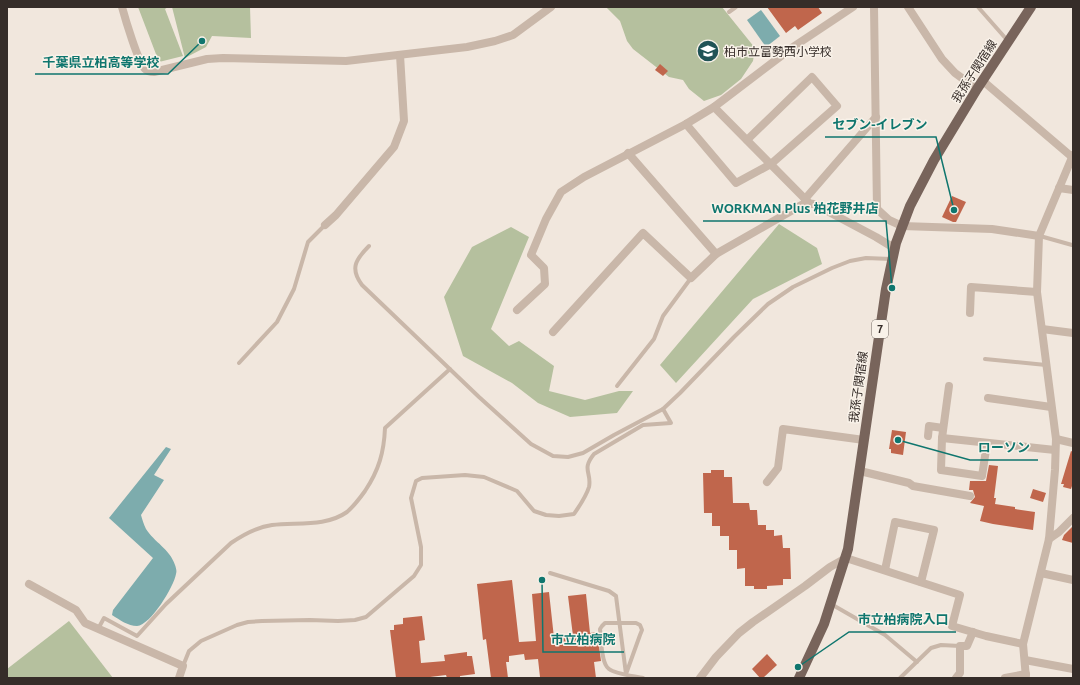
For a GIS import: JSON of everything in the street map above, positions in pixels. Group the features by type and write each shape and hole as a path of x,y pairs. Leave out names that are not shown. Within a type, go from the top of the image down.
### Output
{"main road":[{"name":"我孫子関宿線","path":"800,678 824,624 846,558 886,289 894,248 922,181 980,85 1031,7"}],"street":[{"path":"122,7 140,60 145,69 149,72 160,71 207,59 223,58 346,61 467,46 496,41 513,35 551,7"},
{"path":"517,310 545,284 544,268 531,254 546,219 561,192 584,177 686,124 714,107 793,47 853,7"},
{"path":"874,7 877,209 889,220 902,226 992,229 1039,236"},
{"path":"908,7 942,59 955,73 980,85 1072,156 1039,236 1037,292 1056,439 1049,539 1023,644 1026,676 1005,678"},
{"path":"325,225 336,215 394,147 404,120 400,55"},
{"path":"686,124 736,183 771,164 837,106 812,77 747,140"},
{"path":"714,107 807,201 894,248"},
{"path":"553,332 644,233 691,278 716,254 805,203 876,117"},
{"path":"628,153 716,254"},
{"path":"1059,188 1073,190"},
{"path":"970,313 971,287 1037,292"},
{"path":"1042,329 1073,333"},
{"path":"949,386 942,438 941,470 982,476 987,443"},
{"path":"988,398 1051,407"},
{"path":"928,436 929,426 944,428"},
{"path":"767,482 778,468 783,429 864,440"},
{"path":"942,438 1055,450"},
{"path":"1056,439 1073,443"},
{"path":"860,472 909,483 913,486 970,496"},
{"path":"1049,539 1059,532 1073,518"},
{"path":"884,570 895,522 934,530 921,582"},
{"path":"700,678 716,657 739,633 830,567 846,558 960,595 952,626 1023,644"},
{"path":"1041,573 1073,580"},
{"path":"29,584 76,610 85,623 183,666 179,678"},
{"path":"956,678 960,673 960,646 967,646 973,632"},
{"path":"1025,660 1073,669"}],"lane":[{"path":"729,12 736,7"},
{"path":"978,7 1009,41"},
{"path":"239,363 277,322 294,289 308,242 325,225"},
{"path":"1039,236 1072,245"},
{"path":"369,246 357,259 355,267 356,276 362,285 531,444 553,456 568,457 583,453 663,409 768,304 787,291 850,261 866,258 891,259"},
{"path":"617,386 654,339 663,316 691,278"},
{"path":"985,359 1046,365"},
{"path":"98,628 104,618 137,636 166,604 230,543 256,528 272,525 317,523 347,512 358,501 377,470 384,448 385,428 450,369"},
{"path":"183,666 189,652 201,641 237,625 248,622 310,620 338,622 355,620 366,616 414,576 421,565 422,548 411,498 418,479 465,475 484,477 518,491 534,511 546,515 559,516 574,514 586,495 589,485 587,468 588,461 594,454 643,425 671,423 663,409"},
{"path":"550,573 609,591 616,596 626,674"},
{"path":"831,604 885,635 916,662"},
{"path":"626,674 642,630 640,625 636,623 605,623 600,629 603,658 608,669 626,674 643,678"},
{"path":"900,678 931,648 941,645 960,646"}],"green space":[{"path":"138,7 168,7 165,9 183,56 159,62"},
{"path":"172,7 250,7 251,38 212,36 206,47 185,58"},
{"name":"柏市立富勢西小学校","path":"606,7 722,7 755,48 753,61 741,79 721,95 704,101 689,89 683,80 669,77 633,49 627,41 620,21"},
{"path":"779,224 817,248 822,264 753,299 676,383 660,365"},
{"path":"511,227 529,237 491,329 509,346 519,341 554,366 549,391 585,400 619,391 633,391 617,413 570,417 538,403 512,383 463,356 444,297 472,247"},
{"path":"69,621 113,678 7,678 7,669"}],"water":[{"path":"761,10 780,36 766,47 747,20"},
{"path":"166,447 171,449 154,475 164,480 141,515 149,534 173,559 176,567 176,573 171,587 155,612 143,624 134,626 112,615 113,610 153,558 109,518"}],"building":[{"path":"767,7 818,7 822,13 798,30 795,26 786,33"},
{"path":"660,64 668,71 663,76 655,70"},
{"path":"952,196 966,202 956,222 942,217"},
{"path":"892,430 906,432 903,455 891,453 891,449 889,449"},
{"path":"1071,451 1073,452 1073,487 1072,486 1071,489 1063,487 1064,484 1061,484"},
{"path":"989,465 998,466 994,498 996,498 995,504 1035,512 1033,530 980,521 984,506 970,503 975,497 973,490 969,490 970,481 986,481"},
{"path":"711,470 724,470 724,477 732,477 733,503 749,503 750,510 757,510 758,525 766,525 766,530 774,530 774,536 782,535 783,548 790,548 791,579 783,579 783,585 767,586 767,589 754,589 754,586 745,586 745,568 737,569 737,550 729,550 729,536 720,536 720,526 712,526 712,513 704,513 703,473 711,473"},
{"path":"1033,489 1046,493 1043,502 1030,498"},
{"path":"1073,526 1073,543 1062,540 1064,535"},
{"path":"512,580 519,642 536,641 532,594 549,592 554,638 573,636 568,596 586,594 590,633 597,632 601,661 594,662 596,678 541,678 538,659 525,660 524,654 509,656 509,662 506,662 508,678 491,678 486,639 483,640 477,584"},
{"path":"422,616 425,640 419,641 421,663 445,661 444,655 467,652 467,656 472,656 475,674 460,676 460,678 447,678 446,675 422,678 396,678 390,630 394,630 394,625 403,624 403,618"},
{"path":"767,654 777,665 763,678 760,678 752,669"}],"place":[{"name":"千葉県立柏高等学校","path":"202,41"},
{"name":"柏市立富勢西小学校","path":"708,51"},
{"name":"セブン-イレブン","path":"954,210"},
{"name":"WORKMAN Plus 柏花野井店","path":"892,288"},
{"name":"ローソン","path":"898,440"},
{"name":"市立柏病院","path":"542,580"},
{"name":"市立柏病院入口","path":"798,667"}]}
